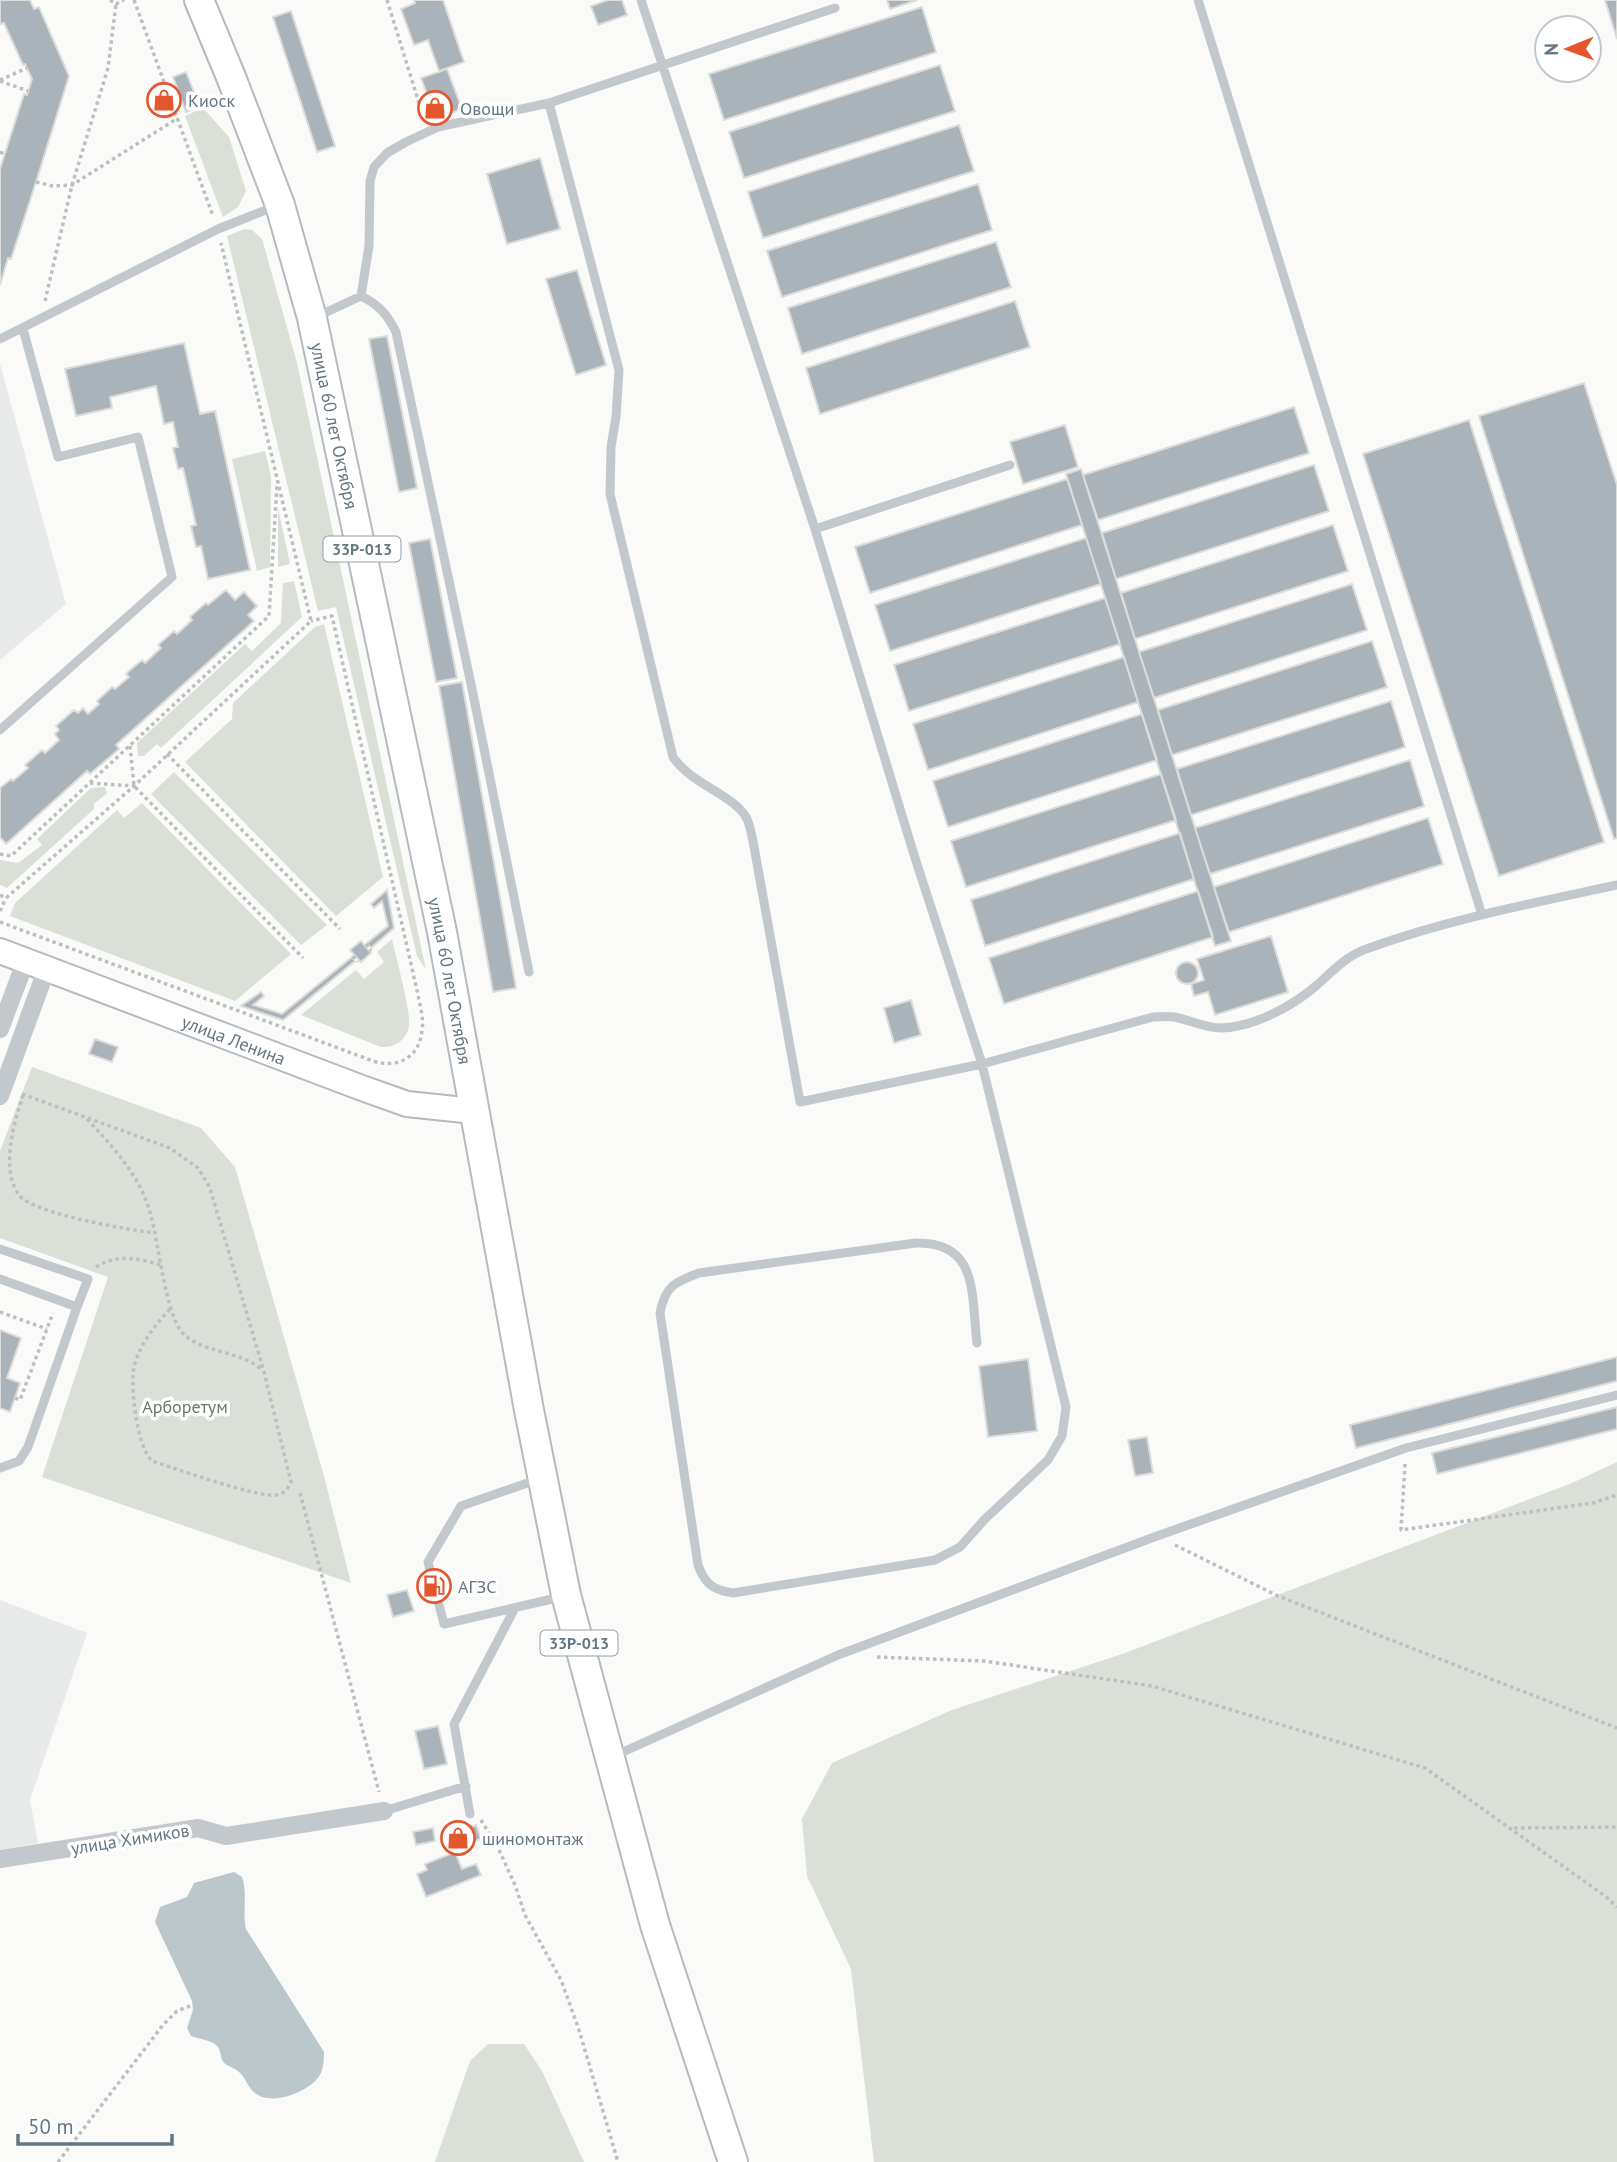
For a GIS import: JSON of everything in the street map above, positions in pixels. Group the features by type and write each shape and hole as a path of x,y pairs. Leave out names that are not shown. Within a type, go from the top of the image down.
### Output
{"main road":[{"name":"улица 60 лет Октября","path":"199,0 232,77 280,205 313,318 442,932 474,1111"},
{"name":"улица Ленина","path":"0,951 407,1104 474,1111"},
{"name":"33Р-013","path":"474,1111 541,1479 566,1595 655,1925 733,2162"}],"street":[{"path":"0,1029 36,964"},
{"path":"2,1092 36,964"},
{"name":"улица Химиков","path":"0,1859 198,1828 226,1836 384,1811"}],"lane":[{"path":"641,0 815,529 915,858 982,1064 1066,1407 1062,1436 1048,1460 994,1510 960,1547 935,1560 733,1593 717,1591 704,1580 698,1565 660,1313 663,1298 669,1288 699,1273 916,1243 935,1243 952,1250 964,1261 977,1343"},
{"path":"1198,0 1482,915"},
{"path":"361,296 367,269 370,181 374,167 387,153 428,131 549,103 835,8"},
{"path":"549,103 619,370 611,447 610,494 673,757 681,769 739,807 747,819 756,854 800,1102 982,1064 1153,1017 1173,1017 1220,1028 1260,1019 1289,1004 1316,986 1346,959 1367,948 1482,915 1617,885"},
{"path":"0,339 218,229 280,205"},
{"path":"313,318 361,296"},
{"path":"361,296 387,314 396,332 529,972"},
{"path":"0,730 172,577 138,437 58,457 23,329"},
{"path":"815,529 1010,465"},
{"path":"0,1249 88,1279 28,1447 19,1461 0,1468"},
{"path":"0,1279 77,1307"},
{"path":"609,1758 838,1655 1157,1536 1406,1448 1617,1395"},
{"path":"541,1479 461,1506 428,1562 444,1624 566,1595"},
{"path":"470,1814 454,1724 515,1608"},
{"path":"384,1811 466,1786"}],"path":[{"path":"110,0 116,4"},
{"path":"116,4 124,0"},
{"path":"134,0 218,229 311,621"},
{"path":"387,0 428,131"},
{"path":"41,319 72,185 108,68 116,4"},
{"path":"0,80 27,68"},
{"path":"0,80 28,91"},
{"path":"36,182 53,187 72,185 178,118"},
{"path":"0,854 11,856 270,616 277,480"},
{"path":"0,911 6,898 134,786 311,621 332,616 418,995 422,1031 417,1048 412,1054 394,1065 373,1061 0,922"},
{"path":"130,746 134,786 303,958"},
{"path":"167,754 340,929"},
{"path":"90,783 134,786"},
{"path":"0,895 6,898"},
{"path":"366,944 371,951"},
{"path":"353,956 358,962"},
{"path":"2,1092 24,1095 170,1148 198,1168 210,1188 264,1373 291,1482 284,1492 278,1495 259,1493 152,1461 141,1446 137,1425 134,1367 148,1337 171,1308"},
{"path":"24,1095 11,1133 10,1149 13,1183 22,1199 33,1205 96,1224 155,1233"},
{"path":"86,1117 111,1144 141,1185 155,1233 171,1308 179,1329 186,1336 256,1365 264,1373"},
{"path":"88,1279 97,1266 117,1258 141,1259 161,1265"},
{"path":"15,1398 20,1400 58,1300"},
{"path":"0,1312 47,1329"},
{"path":"1406,1448 1401,1530 1593,1503 1617,1494"},
{"path":"300,1493 384,1811"},
{"path":"1157,1536 1278,1596 1617,1728"},
{"path":"838,1655 984,1661 1152,1686 1425,1768 1512,1828 1617,1907"},
{"path":"470,1814 481,1820 499,1850 525,1915 561,1980 579,2030 618,2162"},
{"path":"1512,1828 1617,1827"},
{"path":"58,2162 163,2025 177,2011 190,2006"}],"shaded area":[{"path":"0,364 66,604 0,660"},
{"path":"0,1600 87,1633 30,1800 38,1843 0,1850"},
{"path":"234,1872 242,1877 244,1883 246,1929 324,2052 322,2069 315,2081 301,2091 281,2098 267,2098 255,2093 239,2072 222,2060 216,2045 191,2036 187,2028 193,2010 192,2001 155,1922 160,1907 187,1897 194,1883"}],"green space":[{"path":"203,108 229,137 246,191 238,207 223,217 185,116"},
{"path":"245,229 252,230 262,239 297,363 426,970 417,956 336,607 318,611 227,236"},
{"path":"265,451 271,476 270,567 257,571 232,459"},
{"path":"278,508 290,564 278,567"},
{"path":"294,581 302,617 161,748 157,744 144,756 138,756 137,743 245,644 252,651 281,623 283,583"},
{"path":"324,624 383,877 336,916 185,762 232,719 233,703 315,627"},
{"path":"174,772 327,925 301,945 151,794"},
{"path":"105,787 107,793 94,804 94,809 7,888 0,885 0,860 18,863 42,845 37,839 91,788"},
{"path":"142,803 291,954 235,1001 10,916 15,903 117,810 124,818"},
{"path":"392,939 409,1019 408,1031 399,1042 381,1047 301,1015 356,970 364,979 384,962 377,952"},
{"name":"Арборетум","path":"32,1067 201,1128 235,1167 324,1476 351,1583 42,1477 108,1277 0,1238 0,1151"},
{"path":"1617,1462 1617,2162 874,2162 851,1969 807,1876 802,1819 832,1763 952,1710 1125,1653 1572,1483"},
{"path":"488,2044 524,2044 542,2071 584,2162 435,2162 470,2061"}],"building":[{"path":"0,0 30,0 34,9 39,7 69,76 11,259 8,258 0,285 0,169 24,94 27,95 32,79 4,23 0,24"},
{"path":"414,0 443,0 464,62 439,71 428,40 414,45 401,9 415,3"},
{"path":"608,0 622,0 627,15 598,25 591,6"},
{"path":"887,0 917,0 890,9"},
{"path":"1605,0 1617,0 1617,39"},
{"path":"922,7 936,52 724,120 709,74"},
{"path":"291,11 335,146 317,152 273,17"},
{"path":"940,65 955,111 744,178 729,132"},
{"path":"447,69 462,109 436,119 421,78"},
{"path":"186,72 200,107 186,112 173,77"},
{"name":"Киоск","path":"161,82 174,116 165,118 154,85"},
{"path":"959,125 974,171 763,238 748,192"},
{"path":"540,158 560,229 507,244 487,174"},
{"path":"978,184 992,230 782,297 767,251"},
{"path":"996,242 1011,287 802,354 788,308"},
{"path":"577,270 606,365 576,375 546,279"},
{"path":"1015,301 1030,347 820,414 806,368"},
{"path":"387,336 417,488 399,492 369,339"},
{"path":"184,343 200,414 215,411 250,570 208,579 201,546 196,547 191,526 196,525 183,468 178,469 173,448 178,447 173,422 164,424 156,386 110,397 112,408 76,416 65,369"},
{"path":"1584,383 1617,485 1617,838 1614,839 1479,416"},
{"path":"1294,407 1309,453 1098,520 1083,475"},
{"path":"1469,420 1604,842 1499,876 1363,454"},
{"path":"1065,425 1078,467 1023,484 1010,442"},
{"path":"1314,465 1329,511 1116,579 1102,533"},
{"path":"1081,469 1231,941 1215,946 1066,474"},
{"path":"1067,479 1082,525 870,593 855,547"},
{"path":"1333,525 1348,571 1135,639 1121,593"},
{"path":"1086,538 1101,584 890,651 875,605"},
{"path":"430,539 457,678 436,682 409,543"},
{"path":"1352,584 1367,630 1154,698 1139,652"},
{"path":"226,590 235,600 244,592 257,606 248,615 254,621 116,745 119,749 90,774 87,771 6,844 0,837 0,788 28,768 25,765 42,750 45,753 59,740 55,734 59,730 56,726 74,710 78,713 83,708 88,714 112,687 115,689 129,677 126,674 128,672 142,660 145,663 161,648 158,645 174,631 177,634 192,620 192,615"},
{"path":"1105,598 1120,644 909,711 894,665"},
{"path":"1372,641 1387,687 1172,755 1158,710"},
{"path":"1124,657 1138,702 928,770 913,724"},
{"path":"462,682 516,988 493,992 439,686"},
{"path":"1391,701 1405,747 1191,815 1177,769"},
{"path":"1142,714 1157,760 948,827 933,781"},
{"path":"1410,760 1424,806 1210,874 1195,828"},
{"path":"1161,774 1176,820 966,887 951,841"},
{"path":"1428,818 1443,864 1229,932 1214,887"},
{"path":"1180,833 1194,879 985,946 971,900"},
{"path":"387,890 394,928 371,948 367,943 388,926 382,901 374,908 371,904"},
{"path":"1198,891 1213,937 1004,1004 989,958"},
{"path":"1271,936 1288,992 1215,1015 1208,992 1194,996 1191,984 1204,980 1197,959"},
{"path":"361,941 371,953 361,962 350,950"},
{"path":"352,957 355,961 283,1020 241,1006 261,992 264,996 253,1005 282,1014"},
{"path":"1187,962 1195,965 1198,973 1195,981 1187,984 1179,981 1176,973 1179,965"},
{"path":"911,1000 921,1035 894,1043 884,1008"},
{"path":"95,1039 118,1047 112,1062 89,1054"},
{"path":"0,1330 21,1338 7,1378 20,1383 10,1412 0,1408"},
{"path":"1617,1357 1617,1381 1356,1448 1350,1425"},
{"path":"1028,1359 1037,1431 988,1437 979,1366"},
{"path":"1617,1407 1617,1429 1437,1474 1432,1453"},
{"path":"1147,1437 1153,1473 1135,1476 1128,1440"},
{"path":"407,1590 414,1611 393,1617 387,1595"},
{"path":"438,1726 447,1764 424,1769 415,1731"},
{"path":"476,1825 481,1839 446,1851 441,1837"},
{"path":"433,1828 435,1841 416,1845 413,1832"},
{"path":"455,1852 462,1869 476,1864 481,1875 426,1897 417,1874 427,1870 425,1864"}],"place":[{"name":"Киоск","path":"164,100"},
{"name":"Овощи","path":"435,108"},
{"name":"АГЗС","path":"434,1586"},
{"name":"шиномонтаж","path":"458,1838"}]}
